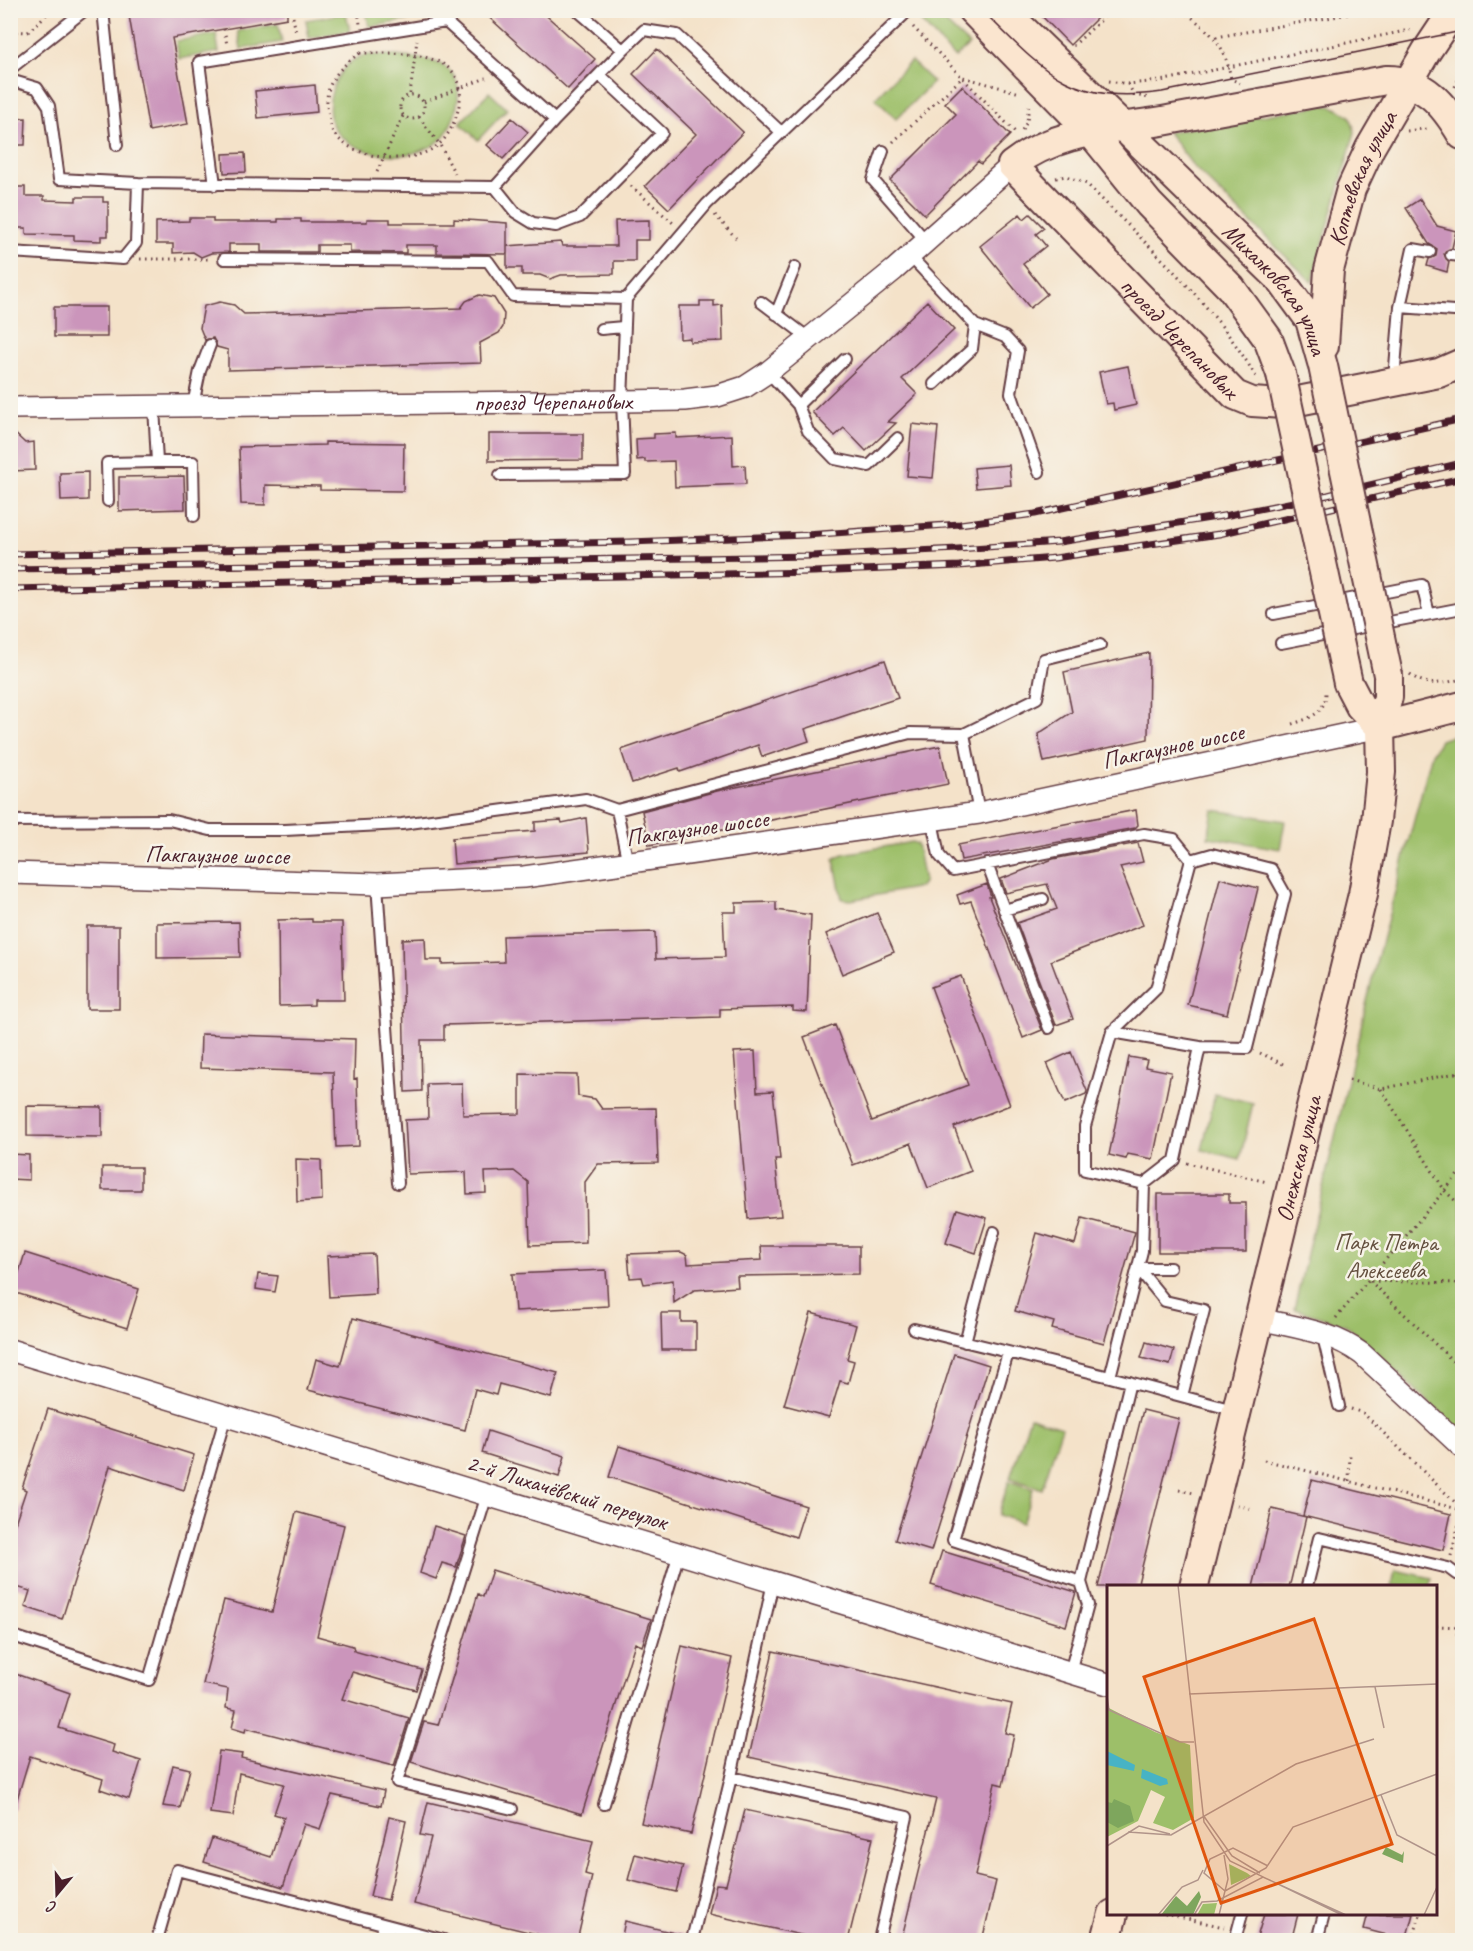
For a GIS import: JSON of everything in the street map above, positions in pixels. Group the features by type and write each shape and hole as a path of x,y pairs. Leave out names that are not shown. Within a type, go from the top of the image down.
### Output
{"main road":[{"name":"Михалковская улица","path":"1003,10 1280,279 1310,320 1397,673 1380,727"},
{"name":"Коптевская улица","path":"1323,366 1327,290 1342,218 1360,168 1409,81 1454,10"},
{"name":"Михалковская улица","path":"962,15 1089,130 1149,204 1230,288 1256,319 1268,339 1269,376 1337,685 1380,727"},
{"name":"проезд Черепановых","path":"1409,81 1386,80 1089,130 1062,137 1032,149 1012,165 1236,395 1252,402 1283,404 1439,373 1462,363"},
{"path":"1409,81 1435,97 1462,135"},
{"path":"1380,727 1462,706"},
{"name":"Онежская улица","path":"1194,1585 1367,875 1381,772 1380,727"},
{"path":"1106,1941 1113,1915"}],"street":[{"name":"проезд Черепановых","path":"10,408 622,401 717,396 745,387 768,372 910,256 1012,165"},
{"name":"Пакгаузное шоссе","path":"10,873 377,884 524,877 979,813 1380,727"},
{"path":"1260,1319 1322,1332 1344,1341 1362,1354 1462,1447"},
{"name":"2-й Лихачёвский переулок","path":"10,1350 1107,1684"}],"lane":[{"path":"10,69 85,10"},
{"path":"103,10 117,145"},
{"path":"577,10 623,50"},
{"path":"500,474 625,474 622,401 623,327 626,299 707,204 780,131 906,14"},
{"path":"215,185 199,62 446,22 555,120"},
{"path":"495,188 555,120 644,30 677,35 780,131"},
{"path":"10,80 37,88 49,106 59,179 215,185 495,188 515,212 524,218 533,223 556,226 580,217 662,133 600,75"},
{"path":"883,152 873,180 926,241"},
{"path":"10,252 123,259 136,243 138,183"},
{"path":"1394,382 1400,307 1413,249 1430,252"},
{"path":"1451,255 1462,256"},
{"path":"910,256 975,325 1005,337 1018,351 1011,393 1039,472"},
{"path":"225,259 488,261 513,296 626,299"},
{"path":"776,314 795,267"},
{"path":"760,302 810,339"},
{"path":"1400,307 1454,311 1462,309"},
{"path":"934,384 972,349 975,325"},
{"path":"601,329 623,327"},
{"path":"193,405 200,370 210,345"},
{"path":"798,405 845,359"},
{"path":"768,372 798,405 808,431 835,459 869,466 898,438"},
{"path":"154,406 157,462"},
{"path":"108,501 107,463 193,462 195,516"},
{"path":"1274,614 1422,585 1429,614"},
{"path":"1351,599 1357,628"},
{"path":"1281,643 1462,608"},
{"path":"10,821 169,820 210,830 285,830 402,824 586,799 617,810 910,733 964,734 1037,698 1044,659 1100,645"},
{"path":"964,734 979,813"},
{"path":"617,810 628,864"},
{"path":"932,821 939,855 953,871 1144,834 1174,839 1191,860"},
{"path":"1112,1032 1200,1047 1247,1048 1285,894 1271,869 1212,854 1191,860"},
{"path":"1144,1184 1085,1170 1085,1126 1112,1032 1156,989 1191,860"},
{"path":"987,864 1050,1028"},
{"path":"377,884 398,1183"},
{"path":"1004,909 1043,899"},
{"path":"1144,1184 1175,1160 1200,1047"},
{"path":"1110,1377 1142,1251 1144,1184"},
{"path":"965,1342 994,1232"},
{"path":"1138,1269 1170,1268"},
{"path":"1138,1269 1165,1301 1204,1310 1182,1396"},
{"path":"914,1329 1237,1411"},
{"path":"1322,1332 1339,1406"},
{"path":"1008,1353 953,1540 1081,1582"},
{"path":"1070,1672 1089,1605 1081,1582 1130,1382"},
{"path":"10,1635 149,1680 225,1415"},
{"path":"487,1495 397,1782 512,1809"},
{"path":"1307,1585 1319,1538 1457,1573"},
{"path":"604,1804 679,1553"},
{"path":"692,1941 731,1777 773,1581"},
{"path":"731,1777 907,1817 879,1941"},
{"path":"157,1941 177,1870 444,1941"},
{"path":"1236,1935 1242,1915"},
{"path":"1317,1941 1324,1915"},
{"path":"380,1941 384,1925"}],"path":[{"path":"10,31 28,32 51,10"},
{"path":"943,10 962,15"},
{"path":"1067,51 1112,10"},
{"path":"1183,10 1216,37 1229,67 1231,79 1240,84"},
{"path":"1216,37 1373,10"},
{"path":"906,14 1018,135 1027,122 1030,104 1014,84"},
{"path":"410,94 416,95 424,102 425,108 419,117 408,119 403,116 399,106 401,101 410,94 418,27"},
{"path":"1160,81 1410,30"},
{"path":"360,53 389,53 416,57 439,61 454,70 461,88 459,107 452,129 440,145 410,157 384,158 357,151 333,133 328,112 327,89 339,68 360,53"},
{"path":"424,102 501,72"},
{"path":"963,77 1019,94 1022,92"},
{"path":"883,152 963,77"},
{"path":"371,186 403,116"},
{"path":"419,117 440,145 462,187"},
{"path":"1398,138 1408,131 1433,128"},
{"path":"621,176 682,231"},
{"path":"1052,183 1058,176 1066,176 1087,184 1203,303 1239,349 1269,376"},
{"path":"707,204 736,238"},
{"path":"123,259 225,259"},
{"path":"1397,673 1433,684 1462,679"},
{"path":"1292,724 1308,720 1319,712 1337,685"},
{"path":"1247,1048 1285,1065"},
{"path":"1456,1073 1462,1066"},
{"path":"1349,1080 1381,1089 1456,1073 1462,1075"},
{"path":"1381,1089 1446,1191 1462,1208"},
{"path":"1175,1160 1267,1182"},
{"path":"1322,1332 1370,1281 1462,1170"},
{"path":"1370,1281 1462,1283"},
{"path":"1370,1281 1462,1370"},
{"path":"1363,1413 1462,1510"},
{"path":"1348,1481 1350,1453"},
{"path":"1264,1460 1462,1510"},
{"path":"1179,1490 1196,1494"},
{"path":"1229,1503 1253,1509"},
{"path":"1457,1573 1462,1510"},
{"path":"1437,1626 1462,1627"},
{"path":"1456,1627 1462,1666"},
{"path":"1168,1915 1236,1935"},
{"path":"1413,1941 1420,1915"}],"green space":[{"path":"366,11 408,11 409,20 369,27"},
{"path":"933,11 969,45 955,58 921,22"},
{"path":"346,13 350,31 309,38 306,20"},
{"path":"278,24 282,42 241,49 238,31"},
{"path":"216,34 219,52 179,59 176,41"},
{"path":"389,55 438,63 450,71 455,78 458,98 449,128 438,142 424,150 399,155 370,152 344,139 332,123 330,101 337,78 344,68 362,56"},
{"path":"911,61 933,82 896,119 875,98"},
{"path":"489,92 507,109 478,140 460,123"},
{"path":"1323,105 1334,107 1350,116 1355,132 1312,282 1193,166 1168,132"},
{"name":"Парк Петра Алексеева","path":"1462,732 1462,1433 1346,1325 1294,1309 1376,963 1432,753 1440,740"},
{"path":"1213,810 1285,821 1280,849 1208,837"},
{"path":"912,842 917,844 924,881 920,887 851,900 842,899 834,859 843,854"},
{"path":"1215,1094 1253,1103 1240,1159 1202,1150"},
{"path":"1030,1417 1062,1427 1042,1489 1010,1478"},
{"path":"1009,1481 1033,1489 1022,1523 998,1515"},
{"path":"1395,1570 1432,1578 1429,1585 1392,1585"}],"building":[{"path":"128,10 287,10 287,18 172,38 188,124 149,131"},
{"path":"481,10 540,10 595,59 568,89"},
{"path":"1036,10 1105,10 1070,45"},
{"path":"657,49 743,132 669,209 645,186 696,134 633,74"},
{"path":"315,85 317,112 258,118 255,91"},
{"path":"962,86 1010,135 981,164 978,161 925,215 890,180 956,114 945,103"},
{"path":"26,118 25,145 10,145 10,119"},
{"path":"512,118 528,132 503,159 487,145"},
{"path":"245,153 246,172 224,173 223,154"},
{"path":"10,187 25,187 25,196 44,196 44,200 76,201 76,197 103,197 103,202 108,202 108,236 101,236 101,241 74,240 74,235 26,234 26,228 10,228"},
{"path":"1420,199 1437,226 1456,231 1452,248 1444,254 1449,262 1447,272 1427,266 1429,259 1436,256 1437,249 1429,244 1406,208"},
{"path":"1020,214 1024,219 1030,214 1044,228 1036,234 1046,246 1023,264 1047,294 1030,308 980,246"},
{"path":"189,218 213,218 213,222 278,222 278,219 301,219 301,222 367,222 367,219 390,219 390,223 454,223 454,219 507,223 507,254 437,253 437,245 406,245 406,253 350,252 350,245 317,245 317,252 261,252 261,244 229,244 229,252 211,253 201,257 193,252 173,253 173,244 156,244 156,222 189,221"},
{"path":"649,220 649,240 635,240 635,261 614,261 614,274 561,275 550,279 540,275 522,275 522,268 507,268 507,246 561,242 562,246 616,246 615,221"},
{"path":"479,295 494,298 504,314 503,327 499,333 480,343 481,363 228,370 228,350 217,347 213,338 205,340 200,328 204,306 220,302 234,305 244,314 461,308 466,301"},
{"path":"700,301 714,301 714,306 722,305 723,341 690,342 690,338 680,339 679,306 700,306"},
{"path":"927,301 954,330 902,379 917,394 888,422 896,423 866,451 844,428 835,436 812,412"},
{"path":"54,307 107,307 107,337 54,337"},
{"path":"1128,366 1136,405 1114,410 1113,403 1106,404 1099,372"},
{"path":"912,424 938,427 933,478 907,476"},
{"path":"10,429 25,443 34,442 35,470 10,471"},
{"path":"676,433 676,438 732,435 733,466 745,465 746,484 675,487 674,461 637,460 636,439 654,438 654,434"},
{"path":"489,434 583,434 583,460 489,461"},
{"path":"325,442 404,443 403,491 320,490 320,486 265,485 265,505 241,504 239,447 325,445"},
{"path":"1009,465 1011,485 976,488 974,468"},
{"path":"88,472 88,500 61,501 60,473"},
{"path":"184,476 185,509 119,511 119,477"},
{"path":"1149,653 1148,739 1044,762 1038,734 1072,712 1064,672"},
{"path":"885,660 898,698 805,729 809,741 762,757 758,745 680,772 679,768 632,783 621,750"},
{"path":"940,746 948,784 649,845 642,811 717,791"},
{"path":"1136,810 1138,825 1135,828 961,860 958,845"},
{"path":"586,818 589,852 454,864 452,838 535,831 535,822 561,820 562,823"},
{"path":"1138,843 1143,862 1120,867 1143,925 1051,961 1073,1019 1056,1025 1017,923 1057,909 1047,884 1006,893 1001,879 1053,859"},
{"path":"1220,878 1258,888 1227,1014 1188,1005"},
{"path":"987,884 991,897 989,897 1042,1030 1023,1038 971,901 960,904 957,895"},
{"path":"776,902 776,910 811,915 807,1012 793,1011 793,1007 720,1009 720,1017 444,1025 444,1040 421,1040 422,1091 405,1092 402,939 425,938 426,960 442,960 442,964 504,962 503,936 655,932 656,959 725,957 723,912 736,912 736,903"},
{"path":"877,913 894,952 842,974 826,934"},
{"path":"312,919 312,922 342,922 344,1000 314,1000 314,1005 279,1006 278,920"},
{"path":"239,922 240,957 157,958 157,923"},
{"path":"87,926 119,926 119,1009 87,1009"},
{"path":"961,976 1010,1105 954,1127 971,1171 928,1188 911,1143 853,1165 804,1037 835,1025 872,1121 968,1085 931,987"},
{"path":"201,1034 355,1039 354,1079 357,1078 359,1146 336,1147 333,1072 200,1068"},
{"path":"755,1051 757,1092 773,1091 780,1159 775,1159 781,1216 748,1219 734,1052"},
{"path":"1071,1052 1087,1091 1086,1094 1065,1103 1047,1063"},
{"path":"1129,1057 1147,1060 1145,1067 1171,1072 1153,1159 1128,1154 1126,1159 1109,1155"},
{"path":"520,1074 577,1075 578,1096 595,1099 602,1109 656,1108 658,1163 598,1164 585,1182 586,1243 530,1245 528,1182 514,1171 485,1172 486,1193 467,1194 466,1172 408,1174 405,1120 428,1119 427,1084 462,1083 463,1115 520,1114"},
{"path":"27,1106 102,1107 102,1137 27,1136"},
{"path":"10,1154 29,1155 29,1180 10,1179"},
{"path":"296,1159 321,1160 322,1200 297,1202"},
{"path":"102,1167 141,1167 141,1190 102,1190"},
{"path":"1158,1194 1229,1194 1229,1203 1246,1203 1246,1252 1158,1252"},
{"path":"957,1209 987,1218 976,1253 946,1243"},
{"path":"1082,1218 1135,1232 1104,1343 1052,1329 1054,1322 1015,1311 1037,1233 1075,1244"},
{"path":"761,1246 859,1246 859,1274 737,1276 738,1287 694,1290 674,1303 673,1280 644,1284 642,1277 630,1278 628,1254 681,1252 687,1255 688,1264 762,1260"},
{"path":"25,1253 139,1289 127,1328 13,1292"},
{"path":"374,1254 376,1294 329,1297 327,1256"},
{"path":"606,1270 608,1306 515,1311 512,1274"},
{"path":"258,1274 278,1276 275,1292 256,1289"},
{"path":"661,1313 681,1313 681,1322 696,1322 696,1350 662,1350"},
{"path":"811,1313 856,1325 847,1359 854,1361 848,1383 840,1381 829,1417 784,1405"},
{"path":"353,1318 558,1373 551,1398 499,1384 496,1395 475,1389 465,1430 308,1390 316,1359 340,1366"},
{"path":"1146,1342 1174,1350 1170,1365 1141,1358"},
{"path":"954,1354 989,1365 931,1551 895,1540"},
{"path":"48,1409 194,1455 184,1490 110,1466 62,1619 25,1607 30,1591 10,1585 10,1538 26,1490 22,1488"},
{"path":"1143,1410 1179,1419 1138,1585 1098,1587"},
{"path":"488,1431 565,1456 559,1477 482,1453"},
{"path":"619,1446 806,1506 796,1537 609,1477"},
{"path":"1312,1480 1451,1514 1443,1550 1303,1516"},
{"path":"1272,1509 1306,1517 1290,1585 1253,1585"},
{"path":"296,1512 344,1525 317,1636 353,1646 354,1651 422,1670 416,1690 352,1672 342,1699 409,1718 394,1766 246,1728 245,1732 232,1728 236,1710 226,1708 228,1689 203,1684 224,1600 272,1612"},
{"path":"434,1526 466,1536 456,1567 442,1563 436,1579 420,1573"},
{"path":"942,1551 1076,1592 1066,1626 931,1585"},
{"path":"492,1570 651,1619 642,1646 635,1643 582,1814 411,1762 424,1722 438,1725 478,1594 483,1597"},
{"path":"682,1646 732,1658 691,1834 641,1823"},
{"path":"773,1651 1012,1704 1005,1733 1014,1735 1003,1785 995,1783 975,1876 996,1881 982,1941 901,1941 936,1799 749,1757"},
{"path":"10,1672 70,1693 59,1728 114,1745 112,1752 141,1761 129,1799 100,1789 103,1779 30,1756 14,1809 10,1809"},
{"path":"219,1751 242,1754 241,1758 384,1791 381,1806 332,1795 320,1829 304,1824 283,1887 204,1862 212,1838 271,1857 284,1817 274,1814 284,1784 239,1773 233,1816 210,1813"},
{"path":"173,1765 190,1769 180,1808 163,1806"},
{"path":"428,1802 593,1841 585,1874 592,1876 577,1941 565,1941 414,1904 431,1837 420,1835"},
{"path":"745,1810 873,1838 848,1941 827,1941 709,1914 716,1884 726,1885"},
{"path":"389,1817 406,1821 388,1900 370,1896"},
{"path":"635,1854 683,1866 676,1892 628,1880"},
{"path":"1264,1915 1298,1915 1291,1941 1256,1941"},
{"path":"1368,1915 1413,1915 1406,1940 1364,1929"},
{"path":"625,1921 683,1935 683,1941 621,1941"}],"tram line":[{"path":"982,10 1023,50 1060,79 1081,88 1130,95 1162,92 1462,31"}],"railway":[{"path":"10,554 630,542 806,535 960,524 1035,514 1462,419"},
{"path":"10,569 812,556 1059,542 1229,515 1328,495 1462,463"},
{"path":"10,589 813,572 959,566 1055,558 1219,534 1462,478"}]}
